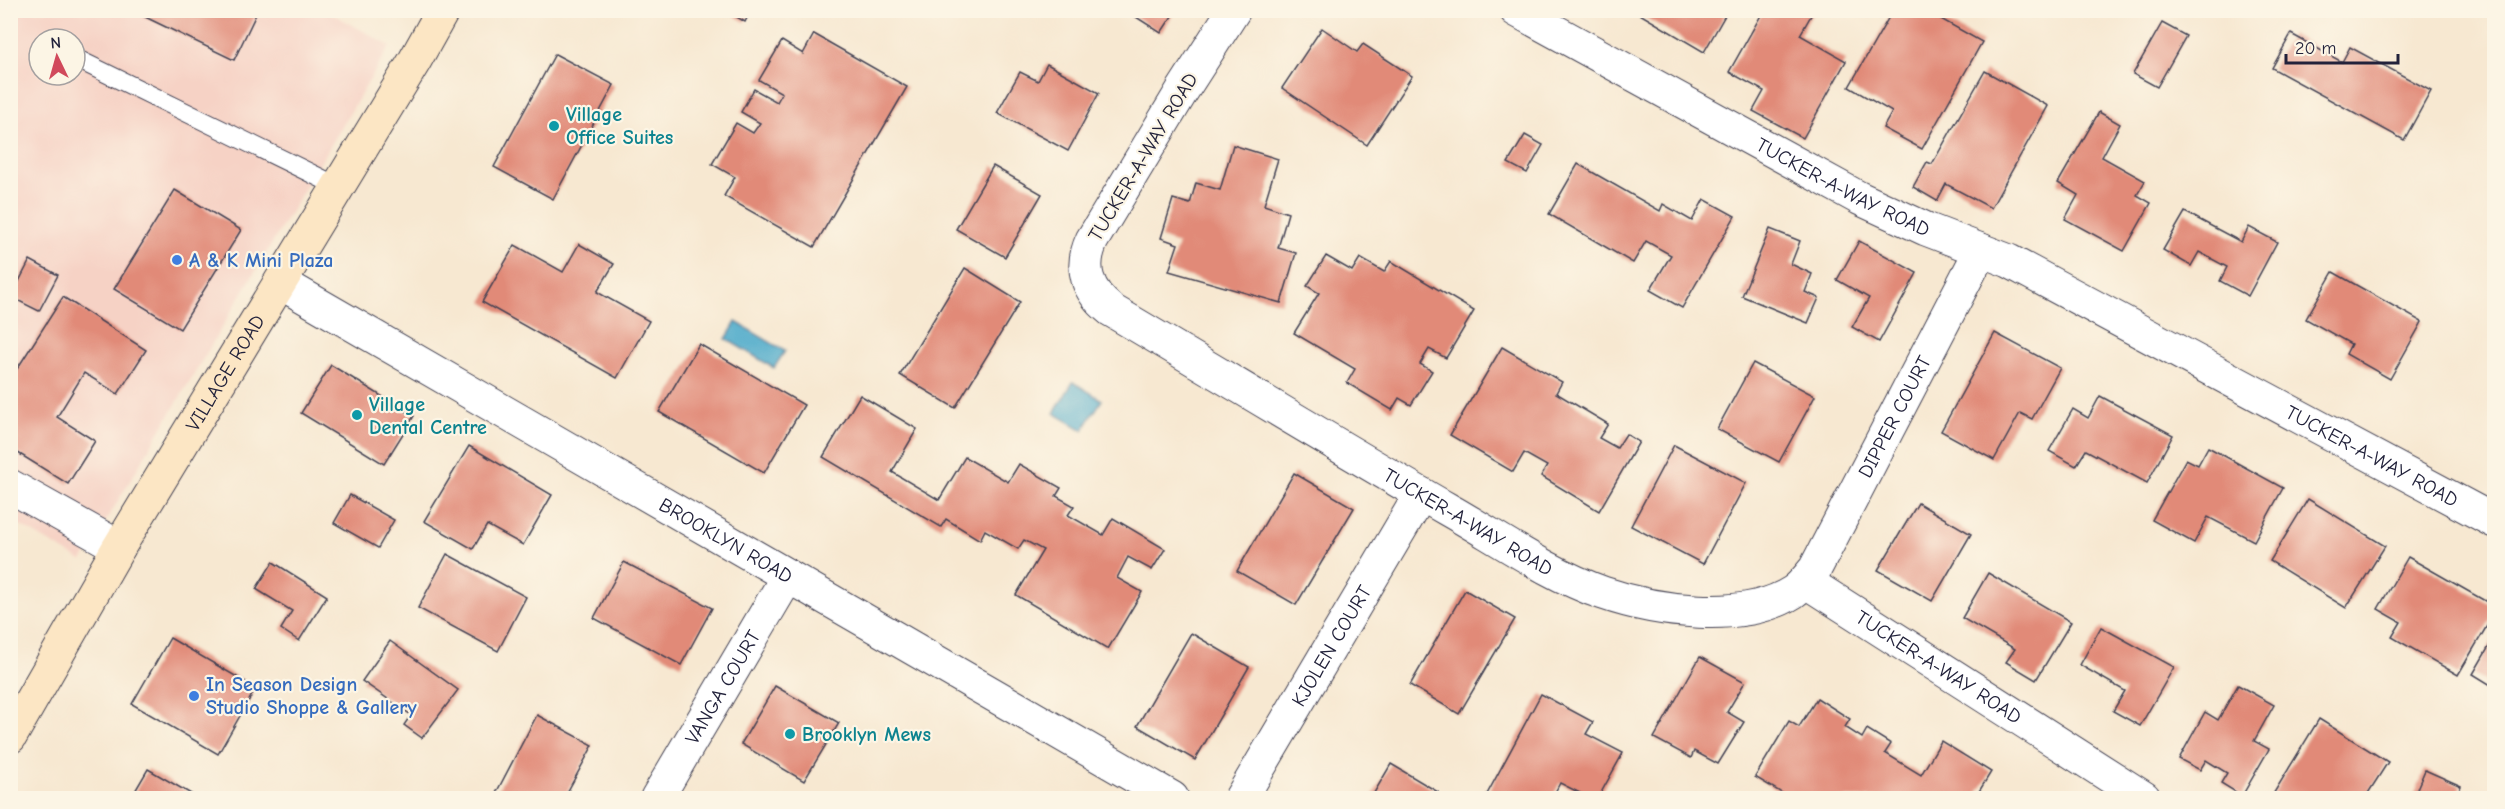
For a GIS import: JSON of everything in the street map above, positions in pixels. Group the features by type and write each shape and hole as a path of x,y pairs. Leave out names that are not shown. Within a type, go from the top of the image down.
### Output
{"main road":[{"name":"VILLAGE ROAD","path":"10,738 119,548 339,187 443,10"}],"street":[{"name":"TUCKER-A-WAY ROAD","path":"1234,10 1092,240 1085,258 1086,279 1096,297 1111,310 1421,494 1564,576 1602,593 1664,608 1727,611 1773,601 1792,592 1805,581 2144,798"},
{"name":"TUCKER-A-WAY ROAD","path":"1516,10 1859,198 1910,222 2009,261 2494,521"},
{"name":"DIPPER COURT","path":"1805,581 1815,569 1981,250"},
{"name":"BROOKLYN ROAD","path":"281,283 1172,798"},
{"path":"10,486 119,548"},
{"name":"KJOLEN COURT","path":"1241,798 1421,494"},
{"name":"VANGA COURT","path":"657,798 788,576"}],"lane":[{"path":"87,64 339,187"}],"shaded area":[{"path":"11,11 327,11 390,46 82,561 11,520"}],"water":[{"path":"736,322 785,351 774,368 726,339"},
{"path":"1073,382 1102,400 1083,430 1054,413"}],"building":[{"path":"140,10 258,10 234,60 139,14"},
{"path":"725,10 751,10 745,22"},
{"path":"1125,10 1176,10 1161,33"},
{"path":"1633,10 1728,10 1704,52"},
{"path":"1764,10 1814,10 1800,35 1846,61 1803,138 1753,111 1764,91 1729,72"},
{"path":"1893,10 1925,10 1982,42 1922,149 1883,128 1892,112 1849,87"},
{"path":"2162,23 2186,36 2157,87 2133,74"},
{"path":"1322,28 1357,52 1363,44 1412,76 1367,145 1282,88"},
{"path":"814,34 907,87 814,247 724,196 735,177 712,164 736,123 753,133 760,123 741,112 754,89 777,102 782,93 759,80 782,41 803,54"},
{"path":"2291,34 2342,62 2350,47 2431,91 2404,140 2272,68"},
{"name":"Village Office Suites","path":"555,54 614,85 553,199 494,167"},
{"path":"1047,64 1099,93 1068,151 997,113 1020,72 1038,81"},
{"path":"1985,71 2048,106 1991,208 1946,184 1937,201 1913,187 1927,162 1932,164"},
{"path":"2099,112 2120,124 2102,157 2145,181 2137,195 2151,203 2124,251 2065,219 2078,195 2058,183"},
{"path":"1525,135 1543,145 1527,173 1508,163"},
{"path":"1233,145 1278,159 1264,205 1288,213 1278,248 1296,253 1281,303 1169,271 1178,244 1161,238 1173,199 1190,204 1196,183 1220,190"},
{"path":"1578,164 1660,211 1663,204 1692,221 1704,199 1735,216 1682,308 1650,290 1671,255 1646,241 1633,263 1549,214"},
{"path":"993,166 1042,194 1005,257 956,229"},
{"name":"A & K Mini Plaza","path":"175,190 241,230 180,329 114,289"},
{"path":"2185,212 2241,242 2249,227 2277,242 2248,296 2220,281 2227,267 2199,252 2191,266 2163,250"},
{"path":"1770,229 1800,241 1791,264 1812,274 1805,292 1819,298 1808,323 1742,296"},
{"path":"1859,241 1917,273 1879,342 1852,327 1869,298 1837,280"},
{"path":"579,244 614,264 597,292 649,321 617,378 482,302 515,245 563,272"},
{"path":"1326,256 1352,271 1360,258 1384,272 1391,261 1474,311 1446,358 1429,349 1420,364 1432,371 1411,405 1399,398 1392,410 1347,383 1355,369 1294,333 1319,293 1307,286"},
{"path":"30,260 58,275 39,311 11,297"},
{"path":"965,268 1020,302 955,408 900,375"},
{"path":"2333,272 2422,322 2390,379 2346,354 2351,344 2306,319"},
{"path":"63,297 146,350 118,394 84,373 57,417 95,441 68,484 10,448 10,380"},
{"path":"1995,333 2060,368 2032,419 2020,413 1994,460 1941,431"},
{"path":"699,344 804,405 764,473 659,412"},
{"path":"1502,347 1562,382 1556,393 1608,424 1599,438 1617,448 1626,434 1639,442 1599,511 1541,476 1547,466 1524,453 1513,472 1450,435"},
{"path":"1753,363 1815,396 1779,462 1717,429"},
{"name":"Village Dental Centre","path":"331,365 414,416 384,464 301,413"},
{"path":"860,395 917,429 892,472 939,500 965,457 1008,482 1019,464 1061,488 1056,496 1074,506 1068,515 1103,535 1113,518 1165,549 1152,570 1128,557 1117,578 1142,592 1108,649 1016,595 1043,550 1024,540 1018,549 985,530 980,540 946,519 941,527 823,457"},
{"path":"2100,396 2173,435 2147,483 2086,450 2076,466 2049,451 2073,409 2088,418"},
{"path":"1674,445 1746,483 1703,564 1631,526"},
{"path":"469,446 552,495 523,545 487,525 473,549 424,521"},
{"path":"2208,447 2283,488 2254,541 2208,517 2194,543 2152,520 2186,459 2198,465"},
{"path":"1294,473 1354,508 1296,605 1237,571"},
{"path":"350,495 394,520 378,548 334,523"},
{"path":"2308,499 2385,546 2346,608 2270,561"},
{"path":"1918,503 1971,534 1932,601 1878,570"},
{"path":"447,554 526,597 498,651 418,608"},
{"path":"2408,557 2494,606 2494,614 2458,675 2392,637 2401,622 2378,609"},
{"path":"273,562 327,596 299,641 281,629 292,611 256,589"},
{"path":"624,562 712,608 681,665 594,618"},
{"path":"1988,573 2071,622 2036,680 2006,662 2015,649 1962,618"},
{"path":"1465,590 1515,619 1459,714 1410,685"},
{"path":"2101,627 2174,667 2140,726 2113,711 2125,691 2080,665"},
{"path":"1191,633 1249,667 1195,760 1137,726"},
{"name":"In Season Design Studio Shoppe & Gallery","path":"170,638 256,688 218,754 132,704"},
{"path":"2494,638 2494,687 2473,674"},
{"path":"390,641 458,690 422,738 404,725 411,715 362,681"},
{"path":"1700,657 1745,682 1727,712 1744,722 1718,764 1694,751 1691,758 1654,738"},
{"path":"2238,685 2274,705 2254,741 2269,749 2242,796 2221,783 2227,773 2206,760 2200,770 2179,759 2205,712 2218,720"},
{"name":"Brooklyn Mews","path":"775,686 839,723 804,781 741,744"},
{"path":"1541,694 1593,722 1586,734 1623,753 1598,798 1590,798 1560,783 1552,798 1485,798"},
{"path":"1817,698 1850,719 1845,727 1862,738 1867,729 1891,744 1885,753 1921,775 1941,741 1991,772 1975,798 1790,798 1755,777 1789,721 1799,727"},
{"path":"537,715 593,745 564,798 494,797"},
{"path":"2319,719 2388,762 2365,798 2276,798 2272,796"},
{"path":"1391,764 1438,792 1434,798 1371,798"},
{"path":"148,769 198,798 131,798"},
{"path":"2425,770 2461,786 2456,798 2413,798"}],"place":[{"name":"Village Office Suites","path":"554,126"},
{"name":"A & K Mini Plaza","path":"177,260"},
{"name":"Village Dental Centre","path":"357,415"},
{"name":"In Season Design Studio Shoppe & Gallery","path":"194,696"},
{"name":"Brooklyn Mews","path":"790,734"}]}
